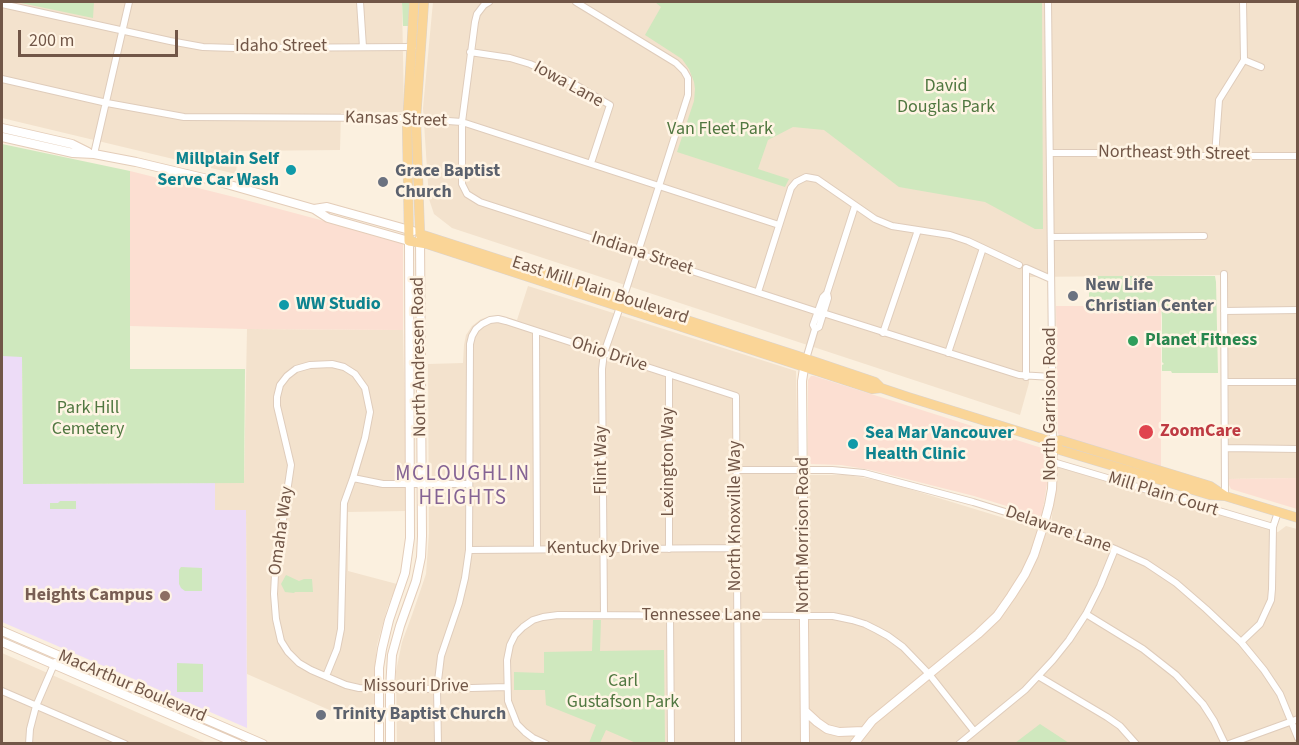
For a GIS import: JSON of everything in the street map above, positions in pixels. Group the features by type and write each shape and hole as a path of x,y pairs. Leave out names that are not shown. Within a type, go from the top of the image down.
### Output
{"main road":[{"name":"North Andresen Road","path":"409,241 416,47 414,2"},
{"name":"North Andresen Road","path":"416,47 424,2"},
{"name":"North Andresen Road","path":"412,118 420,238"},
{"name":"East Mill Plain Boulevard","path":"409,241 420,238 504,269 621,303 804,363 875,382 881,388 1053,442 1060,440 1210,486 1225,496 1298,518"}],"street":[{"path":"94,154 129,2"},
{"path":"360,2 363,47"},
{"path":"462,122 477,14 489,2"},
{"name":"Flint Way","path":"576,2 676,63 688,78 688,95 604,353 602,369 604,615"},
{"name":"North Garrison Road","path":"854,744 872,721 997,616 1025,574 1034,555 1049,506 1053,442 1048,2"},
{"path":"1215,156 1220,100 1244,60 1243,2"},
{"name":"Idaho Street","path":"2,4 203,47 416,47"},
{"name":"Iowa Lane","path":"470,52 510,58 530,64 569,81 610,105 591,163"},
{"path":"1244,60 1261,67"},
{"name":"Kansas Street","path":"2,80 184,117 412,118 462,122 779,225"},
{"name":"Indiana Street","path":"462,122 462,184 467,194 480,202 1026,377 1052,377"},
{"name":"East Mill Plain Boulevard","path":"2,128 72,144 94,154"},
{"name":"East Mill Plain Boulevard","path":"2,137 73,153 94,154 154,166 216,181 314,209 328,218 409,241"},
{"name":"Northeast 9th Street","path":"1050,153 1298,156"},
{"path":"758,292 791,188 796,182 806,177 818,179 875,219 892,226 950,235 1051,279"},
{"name":"North Morrison Road","path":"805,744 802,381 804,363 815,329 813,325 820,312 823,297 855,206"},
{"name":"East Mill Plain Boulevard","path":"314,209 327,207 409,230 420,238"},
{"path":"883,333 918,230"},
{"path":"1051,237 1204,236"},
{"name":"North Andresen Road","path":"390,744 392,655 421,557 420,238"},
{"name":"North Andresen Road","path":"379,744 382,649 409,554 409,241"},
{"path":"948,353 982,248"},
{"path":"1022,266 1026,377"},
{"path":"1224,274 1225,496"},
{"path":"1224,311 1298,310"},
{"name":"Ohio Drive","path":"469,484 470,344 476,329 490,320 498,319 736,396"},
{"path":"536,331 537,549"},
{"name":"Omaha Way","path":"326,676 299,663 288,652 281,641 276,619 275,574 291,465 277,406 277,397 280,385 296,369 310,365 332,364 344,367 356,374 365,388 370,412 353,478"},
{"name":"Lexington Way","path":"669,374 669,549"},
{"path":"1226,382 1298,382"},
{"name":"North Knoxville Way","path":"736,396 738,744"},
{"path":"1226,448 1298,449"},
{"name":"Mill Plain Court","path":"1053,462 1273,527"},
{"name":"Delaware Lane","path":"736,470 846,470 865,474 973,502 1083,536 1146,563 1176,583 1241,642 1264,669 1280,693 1295,720 1298,738"},
{"path":"326,676 337,649 341,629 343,515 344,503 353,478 383,484 469,484 469,550 459,603 441,656 438,689 438,744"},
{"path":"1241,642 1260,624 1271,600 1273,527 1278,512"},
{"name":"Kentucky Drive","path":"469,550 736,548"},
{"path":"959,744 1024,690 1069,640 1086,614 1115,549"},
{"path":"1086,614 1143,649 1176,675 1203,704 1227,744 1295,720"},
{"name":"Tennessee Lane","path":"546,744 533,738 517,724 508,701 507,660 510,645 515,635 523,627 533,620 558,615 833,616 865,624 903,646 929,674 974,731"},
{"path":"670,616 671,744"},
{"name":"MacArthur Boulevard","path":"2,631 55,659 238,744"},
{"name":"MacArthur Boulevard","path":"2,642 55,659 263,744"},
{"path":"29,744 36,706 55,659"},
{"name":"Missouri Drive","path":"326,676 359,688 507,687"},
{"path":"1038,676 1120,726 1136,744"},
{"path":"2,691 110,741 125,744"},
{"path":"805,711 827,729 851,733 863,731"}],"shaded area":[{"path":"2,2 402,2 404,112 341,113 340,150 238,151 236,174 2,118"},
{"path":"433,2 1297,2 1297,478 1229,479 1227,275 1030,277 1029,383 1020,415 452,228 434,214 429,199 423,108"},
{"path":"130,171 403,242 403,330 130,326"},
{"path":"528,286 796,371 798,475 847,475 883,481 1050,532 1058,467 1278,532 1286,526 1297,529 1297,743 397,744 396,671 402,642 426,574 429,533 428,364 463,363 466,335 472,326 481,319 491,316 517,320"},
{"path":"1056,306 1161,306 1161,467 1059,436"},
{"path":"247,329 403,330 407,511 348,512 348,571 397,584 377,645 375,720 350,719 247,674 246,510 215,510 215,483 244,483"},
{"name":"Heights Campus","path":"2,356 22,356 23,484 215,483 215,510 246,510 247,728 2,622"},
{"path":"811,376 1045,449 1048,453 1047,484 1042,515 871,470 841,465 811,464 808,460 808,380"},
{"path":"1297,478 1297,509 1231,489 1229,485 1229,479"},
{"path":"2,653 207,743 2,743"}],"green space":[{"path":"16,2 94,2 93,18"},
{"path":"402,2 411,2 409,26 403,26"},
{"name":"David Douglas Park","path":"655,2 1042,2 1043,229 1035,229 985,202 899,187 824,130 793,127 768,140 758,169 789,179 785,187 677,152 694,101 694,82 682,59 645,35 661,7"},
{"name":"Park Hill Cemetery","path":"2,144 130,171 130,369 245,369 244,483 23,484 22,357 2,356"},
{"path":"1089,276 1215,276 1218,373 1162,371 1164,364 1162,362 1161,307 1089,306"},
{"path":"76,501 76,509 50,509 50,503"},
{"path":"181,567 202,568 202,591 185,591 181,588 179,570"},
{"path":"286,575 299,581 312,579 313,592 285,592 281,584"},
{"name":"Carl Gustafson Park","path":"593,620 601,620 600,651 664,650 665,743 636,743 606,730 600,743 589,743 596,725 546,705 545,690 514,690 514,672 544,673 544,652 592,651"},
{"path":"177,663 203,664 203,692 177,692"},
{"path":"1040,724 1069,743 1015,743"}],"place":[{"name":"Millplain Self Serve Car Wash","path":"291,170"},
{"name":"Grace Baptist Church","path":"383,182"},
{"name":"New Life Christian Center","path":"1073,296"},
{"name":"WW Studio","path":"284,305"},
{"name":"Planet Fitness","path":"1133,341"},
{"name":"ZoomCare","path":"1146,432"},
{"name":"Sea Mar Vancouver Health Clinic","path":"853,444"},
{"name":"Heights Campus","path":"165,596"},
{"name":"Trinity Baptist Church","path":"321,715"}],"district":[{"name":"MCLOUGHLIN HEIGHTS","path":"463,487"}],"park label":[{"name":"Van Fleet Park","path":"720,130"}]}
